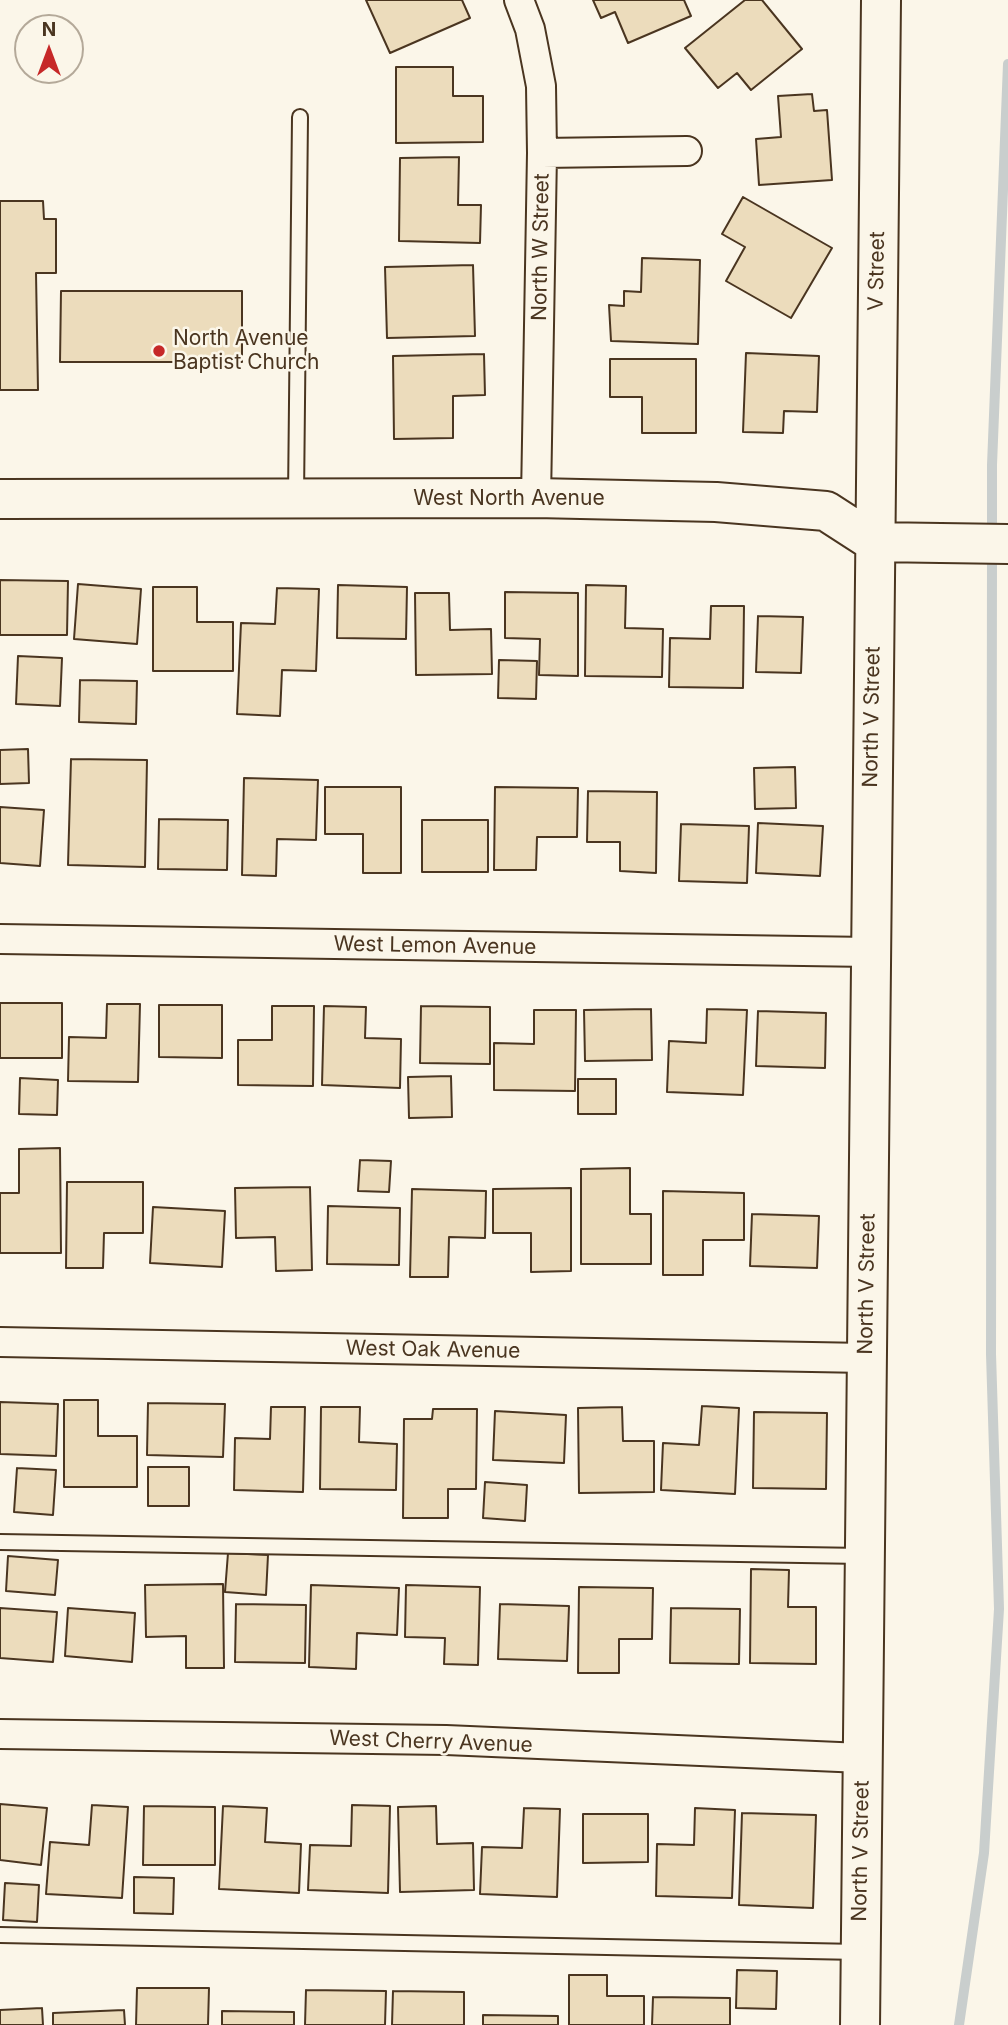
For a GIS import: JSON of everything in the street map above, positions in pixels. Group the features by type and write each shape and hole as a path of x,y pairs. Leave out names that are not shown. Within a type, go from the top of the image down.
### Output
{"street":[{"name":"North W Street","path":"519,0 530,29 541,86 536,498"},
{"name":"V Street","path":"874,542 881,0"},
{"path":"542,153 687,152"},
{"name":"West North Avenue","path":"0,499 536,498 716,502 826,511 874,542"},
{"path":"874,542 1008,544"},
{"name":"North V Street","path":"859,2025 874,542"},
{"name":"West Lemon Avenue","path":"0,939 870,952"},
{"name":"West Oak Avenue","path":"0,1342 866,1358"},
{"name":"West Cherry Avenue","path":"0,1734 446,1740 862,1758"}],"lane":[{"path":"296,498 300,117"},
{"path":"0,1542 864,1556"},
{"path":"0,1935 860,1952"}],"building":[{"path":"366,0 462,0 470,18 390,53"},
{"path":"593,0 684,0 691,16 628,43 615,12 601,18"},
{"path":"745,0 762,0 802,49 751,90 737,73 718,88 685,48"},
{"path":"396,67 453,67 453,96 483,96 483,142 396,143"},
{"path":"812,94 814,111 827,110 832,180 759,185 756,139 781,137 778,96"},
{"path":"459,157 458,205 481,205 480,243 399,241 400,158"},
{"path":"743,197 832,248 791,318 726,281 745,247 722,234"},
{"path":"0,201 43,201 44,219 56,219 56,273 36,273 38,390 0,390"},
{"path":"642,258 700,260 698,344 611,341 609,305 624,306 624,291 641,292"},
{"path":"473,265 475,336 387,338 385,267"},
{"path":"61,291 242,291 242,362 60,362"},
{"path":"746,353 819,356 817,412 784,411 783,433 743,432"},
{"path":"484,354 485,395 453,396 453,438 394,439 393,356"},
{"path":"610,359 696,359 696,433 642,433 642,397 610,397"},
{"path":"0,580 68,581 67,635 0,635"},
{"path":"78,584 141,589 137,644 74,639"},
{"path":"338,585 407,587 406,639 337,638"},
{"path":"586,585 626,586 625,628 663,629 662,677 585,676"},
{"path":"153,587 197,587 197,622 233,622 233,671 153,671"},
{"path":"277,588 319,589 316,671 282,670 280,716 237,714 241,623 275,624"},
{"path":"505,592 578,593 578,676 539,675 540,639 505,638"},
{"path":"415,593 449,593 450,630 491,629 492,674 416,675"},
{"path":"711,606 744,606 743,688 669,687 670,638 710,639"},
{"path":"758,616 803,617 801,673 756,672"},
{"path":"18,656 62,658 60,706 16,704"},
{"path":"499,660 537,661 536,699 498,698"},
{"path":"80,680 137,681 136,724 79,722"},
{"path":"28,749 29,783 0,784 0,750"},
{"path":"71,759 147,760 145,867 68,865"},
{"path":"795,767 796,808 755,809 754,768"},
{"path":"244,778 318,780 316,840 277,839 276,876 242,875"},
{"path":"325,787 401,787 401,873 363,873 363,834 325,834"},
{"path":"495,787 578,788 577,837 537,837 536,870 494,870"},
{"path":"588,791 657,792 656,873 620,871 620,842 587,842"},
{"path":"0,807 44,810 40,866 0,863"},
{"path":"159,819 228,820 227,870 158,869"},
{"path":"422,820 488,820 488,872 422,872"},
{"path":"758,823 823,826 820,876 756,873"},
{"path":"681,824 749,826 747,883 679,881"},
{"path":"0,1003 62,1003 62,1058 0,1058"},
{"path":"107,1004 140,1004 138,1082 68,1081 69,1037 106,1038"},
{"path":"159,1005 222,1005 222,1058 159,1057"},
{"path":"272,1006 314,1006 313,1086 238,1085 238,1040 272,1040"},
{"path":"324,1006 366,1007 365,1038 401,1039 400,1088 322,1085"},
{"path":"421,1006 490,1007 490,1064 420,1063"},
{"path":"651,1009 652,1060 585,1061 584,1010"},
{"path":"707,1009 747,1010 743,1095 667,1092 669,1041 706,1043"},
{"path":"534,1010 576,1010 575,1091 494,1090 494,1043 534,1044"},
{"path":"758,1011 826,1013 825,1068 756,1066"},
{"path":"451,1076 452,1117 409,1118 408,1077"},
{"path":"20,1078 58,1080 57,1115 19,1114"},
{"path":"578,1079 616,1079 616,1114 578,1114"},
{"path":"60,1148 61,1253 0,1253 0,1193 19,1193 19,1149"},
{"path":"360,1160 391,1161 389,1192 358,1191"},
{"path":"630,1168 630,1214 651,1214 651,1264 581,1264 581,1169"},
{"path":"67,1182 143,1182 143,1233 104,1233 103,1268 66,1268"},
{"path":"310,1187 312,1270 276,1271 275,1237 236,1238 235,1188"},
{"path":"571,1188 571,1271 531,1272 531,1233 493,1233 493,1189"},
{"path":"412,1189 486,1191 485,1238 449,1237 448,1277 410,1277"},
{"path":"663,1191 744,1193 744,1240 703,1240 703,1275 663,1275"},
{"path":"328,1206 400,1208 399,1265 327,1264"},
{"path":"153,1207 225,1211 222,1267 150,1263"},
{"path":"752,1214 819,1216 817,1268 750,1266"},
{"path":"64,1400 98,1400 98,1436 137,1436 137,1487 64,1487"},
{"path":"0,1402 58,1404 56,1456 0,1454"},
{"path":"148,1403 225,1404 223,1457 147,1455"},
{"path":"702,1406 739,1408 735,1494 661,1490 663,1443 699,1445"},
{"path":"271,1407 305,1407 303,1492 234,1490 235,1438 270,1439"},
{"path":"321,1407 360,1407 359,1442 397,1444 396,1490 320,1489"},
{"path":"622,1407 623,1441 654,1441 654,1492 579,1493 578,1408"},
{"path":"433,1409 477,1409 476,1489 448,1489 448,1518 403,1518 404,1419 432,1419"},
{"path":"495,1411 566,1415 564,1463 493,1460"},
{"path":"754,1412 827,1413 826,1489 753,1488"},
{"path":"148,1467 189,1467 189,1506 148,1506"},
{"path":"17,1468 56,1470 53,1515 14,1512"},
{"path":"485,1482 527,1485 525,1521 483,1518"},
{"path":"228,1553 268,1555 266,1595 225,1592"},
{"path":"8,1556 58,1560 55,1595 6,1591"},
{"path":"751,1569 789,1570 788,1607 816,1607 816,1664 750,1663"},
{"path":"223,1584 224,1668 186,1668 186,1636 146,1637 145,1585"},
{"path":"311,1585 399,1588 397,1635 357,1633 356,1669 309,1667"},
{"path":"406,1585 480,1587 478,1665 444,1664 445,1638 405,1637"},
{"path":"579,1587 653,1588 652,1639 619,1639 619,1673 578,1673"},
{"path":"236,1604 306,1605 305,1663 235,1662"},
{"path":"500,1604 569,1606 567,1661 498,1659"},
{"path":"0,1608 57,1612 53,1662 0,1658"},
{"path":"68,1608 135,1613 132,1662 65,1656"},
{"path":"671,1608 740,1609 739,1664 670,1663"},
{"path":"0,1804 47,1808 41,1865 0,1860"},
{"path":"92,1805 128,1807 122,1898 46,1894 50,1842 89,1845"},
{"path":"352,1805 390,1806 388,1893 308,1890 310,1845 351,1846"},
{"path":"144,1806 215,1807 215,1865 143,1865"},
{"path":"223,1806 267,1808 265,1842 301,1844 299,1893 219,1889"},
{"path":"436,1806 437,1844 473,1843 474,1890 400,1892 398,1807"},
{"path":"524,1808 560,1809 557,1897 480,1894 482,1847 522,1848"},
{"path":"695,1808 735,1810 732,1898 656,1896 657,1844 694,1845"},
{"path":"742,1813 816,1815 813,1908 739,1905"},
{"path":"583,1814 648,1814 648,1862 583,1863"},
{"path":"134,1877 174,1878 173,1914 134,1913"},
{"path":"5,1883 39,1885 37,1922 3,1920"},
{"path":"737,1970 777,1971 776,2009 736,2008"},
{"path":"569,1975 607,1975 607,1996 644,1996 644,2025 569,2025"},
{"path":"137,1988 209,1988 208,2025 136,2025"},
{"path":"306,1990 386,1991 385,2025 305,2025"},
{"path":"393,1991 464,1992 464,2025 392,2025"},
{"path":"653,1997 730,1998 730,2025 652,2025"},
{"path":"42,2008 43,2025 0,2025 0,2010"},
{"path":"124,2010 125,2025 53,2025 53,2013"},
{"path":"222,2011 294,2012 294,2025 222,2025"},
{"path":"483,2015 558,2016 558,2025 483,2025"}],"waterway":[{"path":"992,536 992,465 1008,64"},
{"path":"959,2025 984,1853 999,1609 991,1354 992,551"}],"place":[{"name":"North Avenue Baptist Church","path":"159,351"}]}
